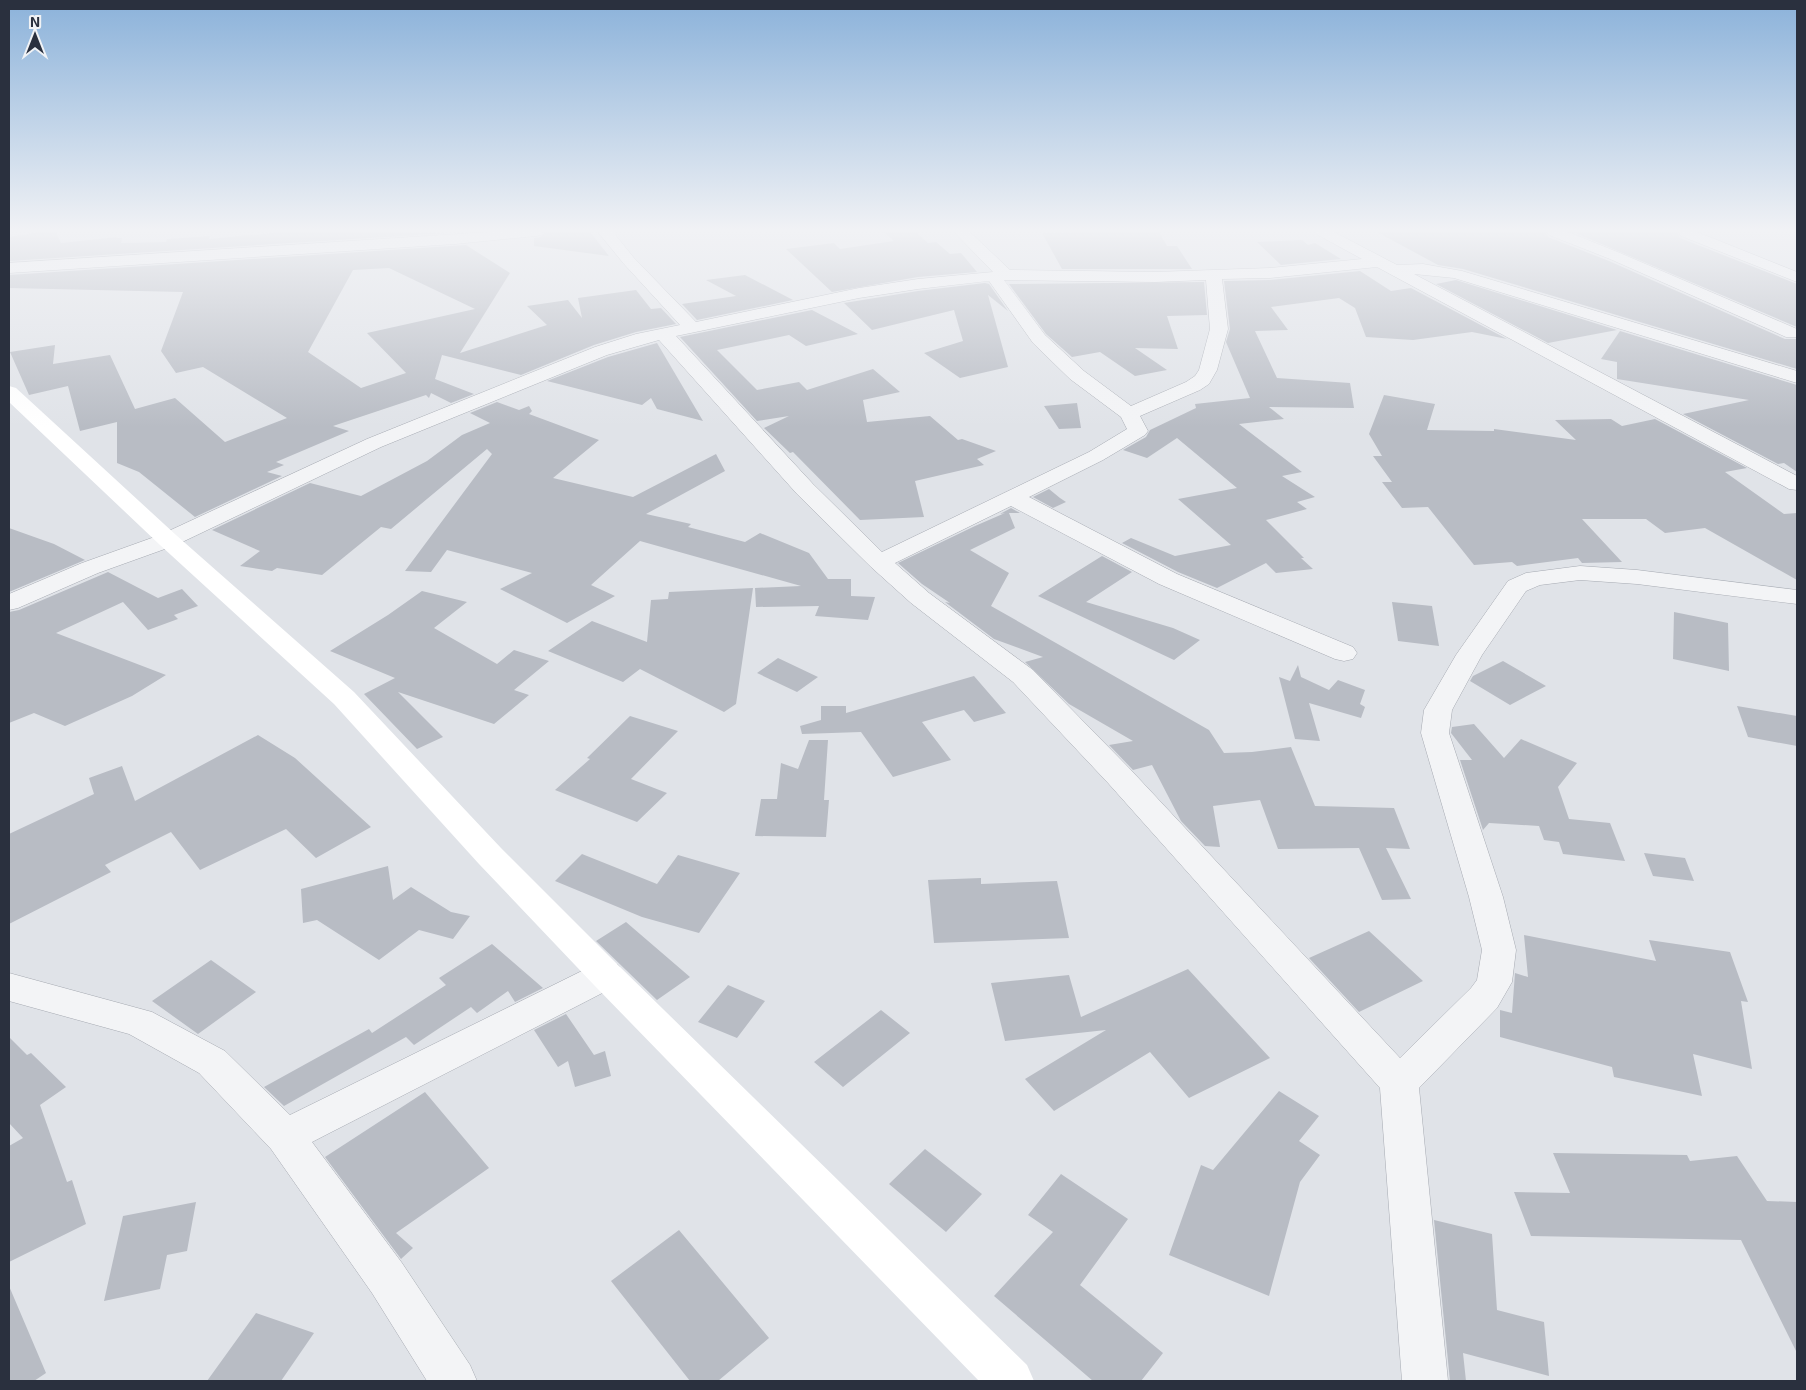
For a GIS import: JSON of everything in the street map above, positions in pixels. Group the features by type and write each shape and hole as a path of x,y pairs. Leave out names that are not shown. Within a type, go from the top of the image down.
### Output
{"street":[{"path":"663,297 692,327"},
{"path":"9,603 90,568 168,540 374,443 620,344 663,333 844,297"},
{"path":"879,562 1096,456 1136,434 1138,431 1129,414 1077,375 1039,339 1013,297"},
{"path":"1129,414 1193,386 1202,380 1208,370 1219,329 1216,297"},
{"path":"1444,297 1797,484"},
{"path":"1546,297 1767,353 1797,377"},
{"path":"1713,297 1795,331"},
{"path":"1767,353 1781,338 1795,331"},
{"path":"663,333 805,489 879,562 920,598 1023,676 1125,783 1399,1083 1425,1381"},
{"path":"9,392 168,540 344,698 490,856 606,975 1012,1381"},
{"path":"1011,498 1168,579 1344,653"},
{"path":"1399,1083 1484,998 1494,982 1499,950 1486,897 1435,733 1438,710 1469,654 1517,586 1535,578 1580,573 1637,576 1797,597"},
{"path":"285,1137 606,975"},
{"path":"9,987 139,1022 212,1062 285,1137 387,1278 454,1381"}],"building":[{"path":"181,297 338,297 308,352 361,388 406,373 367,333 475,309 450,297 495,297 460,353 547,325 527,306 568,300 582,318 578,298 586,297 641,297 651,309 661,308 676,324 636,332 594,345 521,375 442,355 435,379 474,394 451,403 431,393 429,398 426,395 333,426 349,431 276,462 284,465 267,472 282,476 195,517 139,472 117,463 117,422 80,431 68,386 29,395 10,352 55,345 53,364 110,355 135,409 175,398 225,442 287,418 203,367 176,373 161,351"},
{"path":"730,297 787,297 793,300 697,320 682,304"},
{"path":"882,297 989,297 1008,367 960,378 924,353 963,341 954,310 872,330 844,303"},
{"path":"990,297 998,297 1008,311"},
{"path":"1019,297 1205,297 1207,315 1167,316 1178,349 1135,348 1167,370 1135,376 1100,352 1072,357 1046,334"},
{"path":"1226,297 1428,297 1507,339 1472,332 1413,340 1366,337 1355,308 1339,298 1271,307 1288,330 1255,331 1277,378 1350,383 1354,408 1269,407 1284,419 1239,424 1302,472 1282,476 1315,497 1297,502 1307,509 1266,520 1313,569 1276,573 1266,563 1217,588 1178,572 1122,543 1131,538 1175,556 1231,545 1178,499 1237,488 1177,438 1147,458 1123,450 1146,437 1150,430 1196,408 1195,404 1250,398 1226,342 1230,329"},
{"path":"1460,297 1510,297 1617,330 1548,343"},
{"path":"1556,297 1690,297 1785,339 1797,339 1797,369"},
{"path":"1726,297 1797,297 1797,327"},
{"path":"812,310 858,334 806,346 789,335 717,350 757,390 799,382 807,390 873,369 900,392 863,400 867,422 930,416 958,440 962,439 996,451 977,459 984,465 915,481 924,517 860,520 793,452 790,453 764,428 789,416 757,421 680,337"},
{"path":"1620,331 1797,385 1797,472 1784,463 1778,464 1683,414 1749,400 1617,379 1617,362 1601,359"},
{"path":"657,343 703,421 657,409 651,398 642,405 547,381 608,357"},
{"path":"1384,395 1435,404 1427,430 1494,431 1494,429 1576,440 1555,420 1611,419 1622,426 1655,419 1747,468 1725,472 1784,514 1797,513 1797,580 1705,528 1665,533 1646,519 1582,519 1622,562 1582,563 1578,558 1517,566 1512,562 1474,565 1428,507 1402,508 1382,482 1392,482 1373,456 1382,456 1369,434"},
{"path":"497,402 519,410 529,406 532,411 529,414 599,440 553,478 633,497 716,454 725,471 646,514 691,524 688,527 745,542 760,533 809,553 828,579 851,579 851,596 875,597 868,620 815,616 819,606 756,607 755,588 801,586 640,541 591,585 615,596 567,623 500,589 532,573 447,550 431,572 405,571 492,454 487,449 391,529 381,527 322,575 277,568 272,571 240,566 260,551 212,530 310,483 361,496 427,461 462,435 490,423 470,413"},
{"path":"1077,403 1081,428 1059,429 1044,406"},
{"path":"1049,489 1066,502 1053,508 1033,497"},
{"path":"1011,508 1020,513 1009,513 1015,528 970,550 1009,573 991,606 1209,730 1224,753 1252,752 1291,747 1315,806 1394,808 1410,849 1386,848 1411,899 1382,900 1359,848 1278,849 1260,800 1213,806 1220,847 1205,846 1181,821 1152,765 1133,770 1109,745 1133,741 1069,704 1025,662 1043,657 994,639 945,602 950,603 922,584 898,563 1005,513 1000,514"},
{"path":"9,528 54,544 85,560 9,592"},
{"path":"1102,556 1132,572 1086,602 1173,628 1200,640 1174,660 1038,596"},
{"path":"108,572 158,598 182,589 198,606 174,615 178,619 148,630 123,602 56,633 166,675 132,696 65,726 34,713 9,723 9,612 19,610"},
{"path":"753,588 736,704 724,712 640,669 623,682 548,651 592,621 647,642 651,600 668,599 669,592"},
{"path":"422,591 467,602 434,628 497,664 514,650 549,661 514,690 529,695 494,724 398,692 443,737 417,749 364,694 395,678 330,651 388,615"},
{"path":"1392,602 1432,606 1439,646 1398,641"},
{"path":"1674,612 1728,623 1729,671 1673,659"},
{"path":"778,658 818,677 797,692 757,673"},
{"path":"1503,661 1546,686 1510,705 1470,681 1473,676"},
{"path":"1298,665 1301,677 1329,690 1338,680 1365,690 1360,704 1365,707 1361,718 1309,703 1320,741 1295,739 1279,677 1290,681"},
{"path":"974,676 1006,713 974,722 964,710 922,722 951,760 893,777 861,732 802,734 800,726 821,720 821,706 846,706 846,713"},
{"path":"1737,706 1797,716 1797,746 1748,737"},
{"path":"630,716 678,731 631,779 667,793 637,822 555,790 590,759 587,758"},
{"path":"1474,724 1504,758 1521,739 1577,763 1558,787 1569,819 1610,823 1625,861 1563,854 1559,842 1544,840 1539,826 1489,823 1483,830 1460,760 1472,760 1451,733 1452,727"},
{"path":"258,735 295,758 371,827 316,858 286,829 200,870 171,832 105,865 111,872 9,924 9,834 94,794 89,778 122,766 135,801"},
{"path":"809,740 828,740 824,800 829,800 826,837 755,836 761,799 777,799 781,763 798,769"},
{"path":"1644,853 1685,858 1694,881 1653,876"},
{"path":"582,854 657,884 678,855 740,873 699,933 642,917 555,881"},
{"path":"388,866 393,900 411,887 451,912 470,916 453,939 419,930 379,960 317,920 303,923 301,889"},
{"path":"981,878 981,884 1057,881 1069,938 934,943 928,880"},
{"path":"626,922 690,977 657,1000 596,941"},
{"path":"1369,931 1423,981 1359,1012 1309,958"},
{"path":"1524,935 1656,961 1649,940 1730,952 1748,1002 1741,1001 1752,1069 1693,1054 1702,1096 1614,1077 1612,1067 1500,1037 1500,1010 1512,1013 1515,973 1528,977"},
{"path":"492,944 543,988 515,1002 508,991 477,1013 471,1007 414,1045 406,1037 284,1106 264,1087 369,1029 372,1033 446,985 439,978"},
{"path":"211,960 256,992 198,1034 152,1001"},
{"path":"1188,969 1270,1058 1189,1098 1150,1052 1054,1111 1025,1079 1106,1030 1005,1041 991,983 1069,975 1081,1017"},
{"path":"728,985 765,1001 737,1038 698,1022"},
{"path":"881,1010 910,1033 843,1087 814,1062"},
{"path":"566,1014 594,1055 605,1051 611,1076 575,1087 568,1061 558,1067 534,1030"},
{"path":"9,1037 27,1055 31,1053 66,1087 40,1105 67,1182 72,1180 86,1224 9,1262 9,1146 23,1138 9,1123"},
{"path":"1279,1091 1319,1116 1299,1141 1320,1155 1300,1182 1269,1296 1169,1255 1201,1165 1213,1170"},
{"path":"425,1092 489,1168 396,1233 413,1248 401,1259 325,1157"},
{"path":"925,1149 982,1194 946,1232 889,1184"},
{"path":"1553,1153 1687,1155 1690,1161 1737,1156 1767,1201 1797,1202 1797,1353 1741,1240 1531,1236 1514,1192 1570,1193"},
{"path":"1061,1174 1128,1219 1080,1285 1163,1353 1141,1381 1093,1381 994,1296 1053,1232 1028,1215"},
{"path":"196,1202 187,1251 167,1255 160,1289 104,1301 123,1216"},
{"path":"1434,1220 1492,1234 1497,1310 1544,1322 1549,1376 1463,1353 1466,1381 1450,1381"},
{"path":"679,1230 769,1338 718,1381 690,1381 611,1281"},
{"path":"9,1286 46,1373 34,1381 9,1381"},
{"path":"256,1313 314,1333 281,1381 207,1381"}]}
